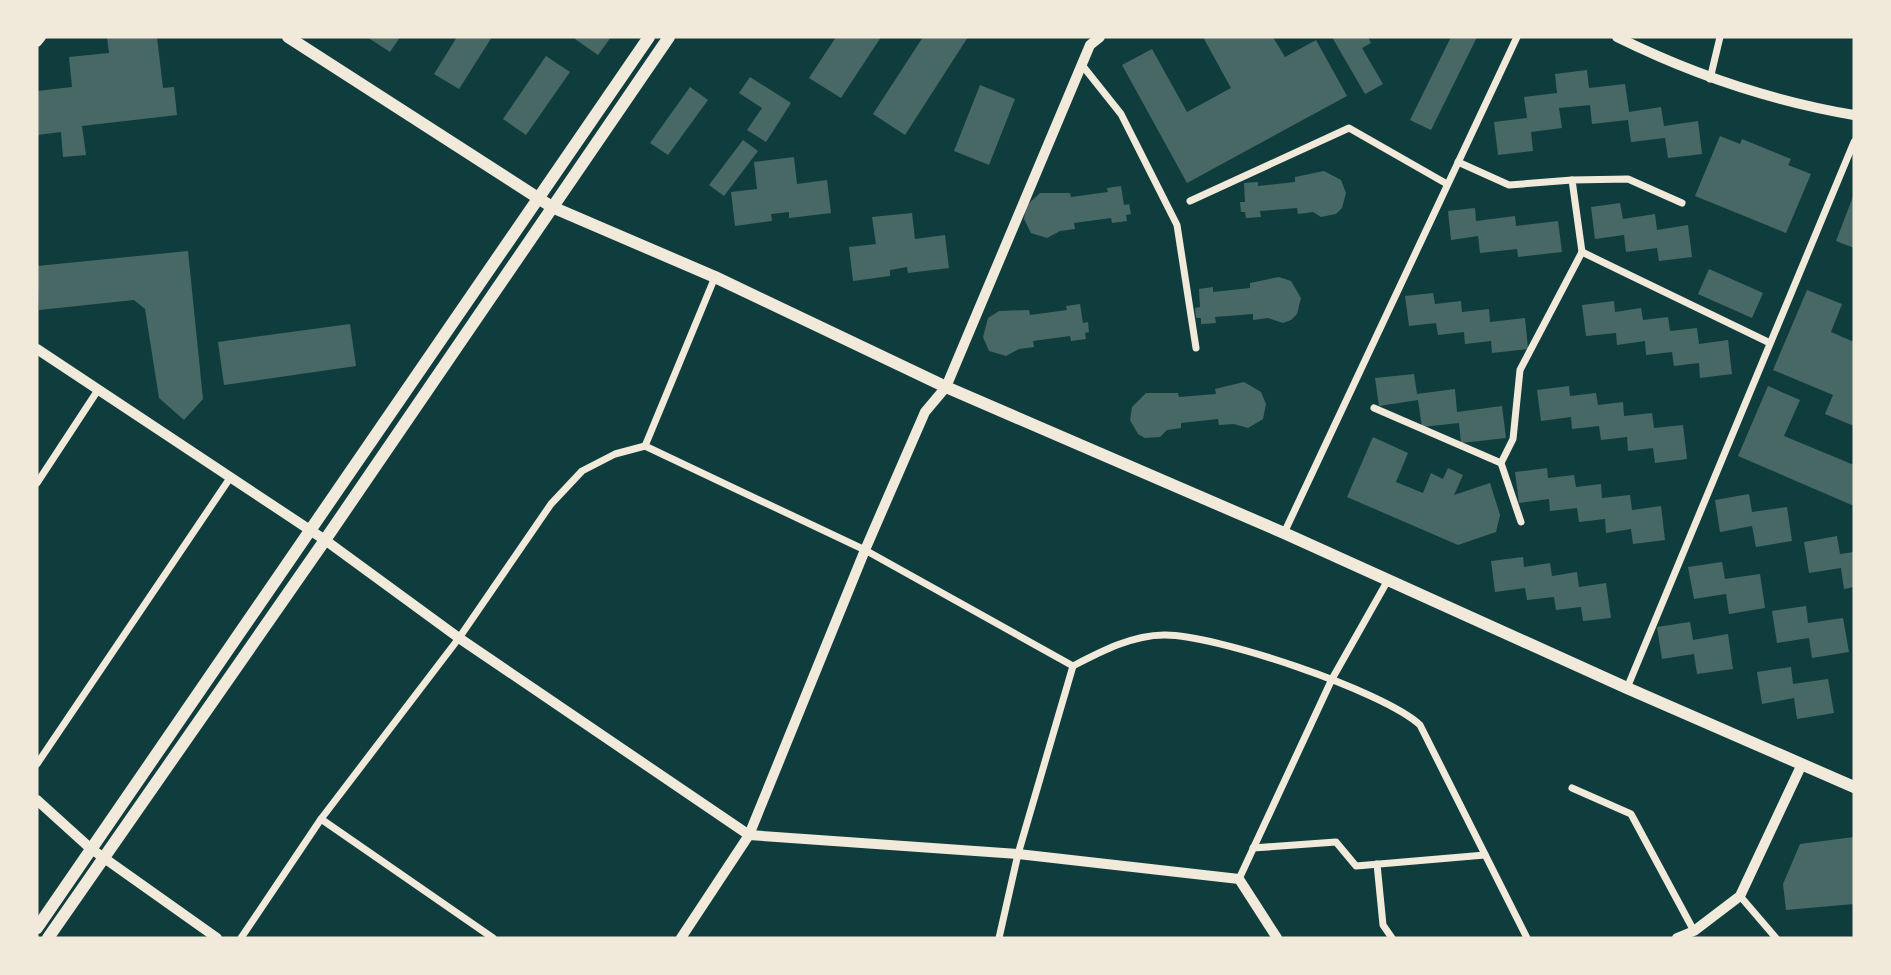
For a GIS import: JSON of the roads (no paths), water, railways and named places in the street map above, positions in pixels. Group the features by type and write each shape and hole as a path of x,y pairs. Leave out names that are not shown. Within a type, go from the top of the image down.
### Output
{"main road":[{"path":"288,37 552,207 715,277 946,387 1284,533 1854,787"},
{"path":"37,928 649,37"},
{"path":"48,938 326,540 669,37"}],"street":[{"path":"37,43 41,37"},
{"path":"681,938 749,835 865,550 925,412 946,387 1082,65 1088,41 1100,37"},
{"path":"1284,533 1517,37"},
{"path":"1617,37 1710,79 1821,109 1854,115"},
{"path":"1710,79 1720,37"},
{"path":"1082,65 1121,114 1177,225 1196,348"},
{"path":"1190,201 1349,128 1447,184"},
{"path":"1628,688 1854,142"},
{"path":"1458,162 1509,185 1628,179 1682,203"},
{"path":"1521,522 1501,463 1513,439 1520,369 1582,252 1572,180"},
{"path":"1582,252 1770,343"},
{"path":"645,446 715,277"},
{"path":"37,348 326,540 459,638 749,835 1018,854 1239,879"},
{"path":"37,482 98,390"},
{"path":"1374,408 1501,463"},
{"path":"241,938 321,819 459,638 551,504 582,471 615,454 645,446 865,550 1073,666"},
{"path":"37,764 230,478"},
{"path":"1239,879 1332,679 1388,580"},
{"path":"1073,666 1126,643 1164,635 1188,637 1332,679 1408,713 1420,725 1527,938"},
{"path":"999,938 1018,854 1073,666"},
{"path":"1678,938 1694,930 1740,896 1802,764"},
{"path":"1572,788 1631,814 1694,930"},
{"path":"37,800 90,848 217,938"},
{"path":"321,819 493,938"},
{"path":"1252,848 1336,842 1356,866 1485,855"},
{"path":"1377,864 1383,925 1392,938"},
{"path":"1239,879 1277,938"},
{"path":"1740,896 1776,938"}]}
